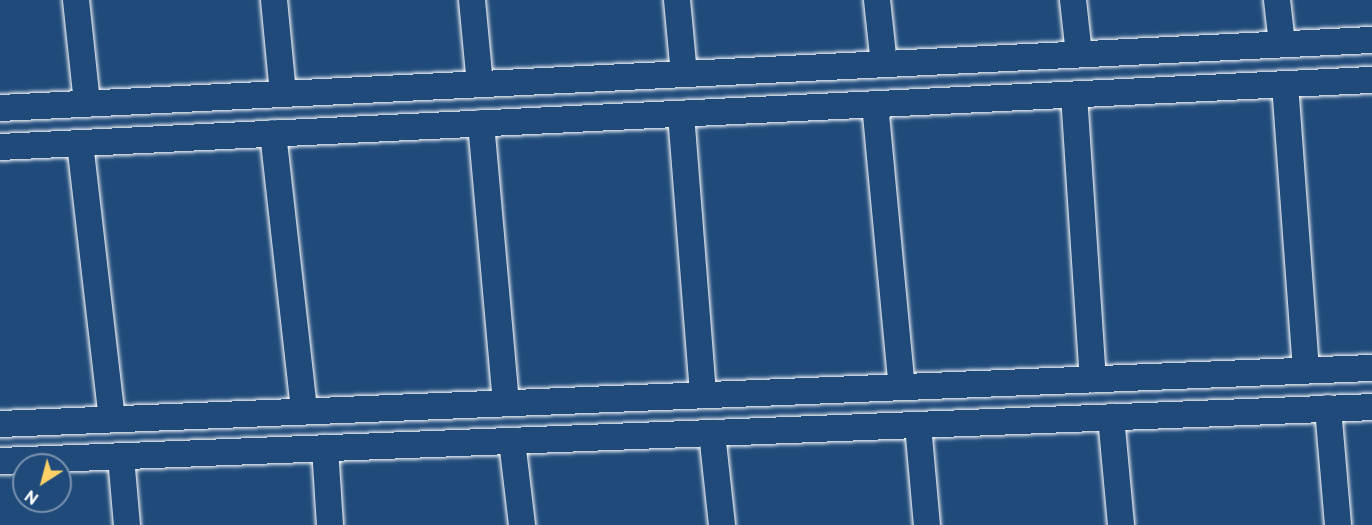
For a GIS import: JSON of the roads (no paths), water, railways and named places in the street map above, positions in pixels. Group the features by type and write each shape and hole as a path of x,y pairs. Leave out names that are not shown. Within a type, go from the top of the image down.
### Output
{"street":[{"path":"76,0 87,103"},
{"path":"274,0 283,94"},
{"path":"471,0 480,84"},
{"path":"677,0 684,74"},
{"path":"877,0 884,64"},
{"path":"1073,0 1079,54"},
{"path":"1277,0 1282,44"},
{"path":"0,108 1372,40"},
{"path":"0,147 1372,80"},
{"path":"1285,84 1306,370"},
{"path":"1074,95 1092,379"},
{"path":"875,104 902,387"},
{"path":"681,114 703,395"},
{"path":"481,123 506,403"},
{"path":"273,133 304,411"},
{"path":"80,143 112,419"},
{"path":"0,424 1372,368"},
{"path":"0,461 1372,407"},
{"path":"1328,408 1338,525"},
{"path":"1111,417 1121,525"},
{"path":"918,425 927,525"},
{"path":"712,433 722,525"},
{"path":"512,441 522,525"},
{"path":"325,448 330,525"},
{"path":"121,457 127,525"}]}
